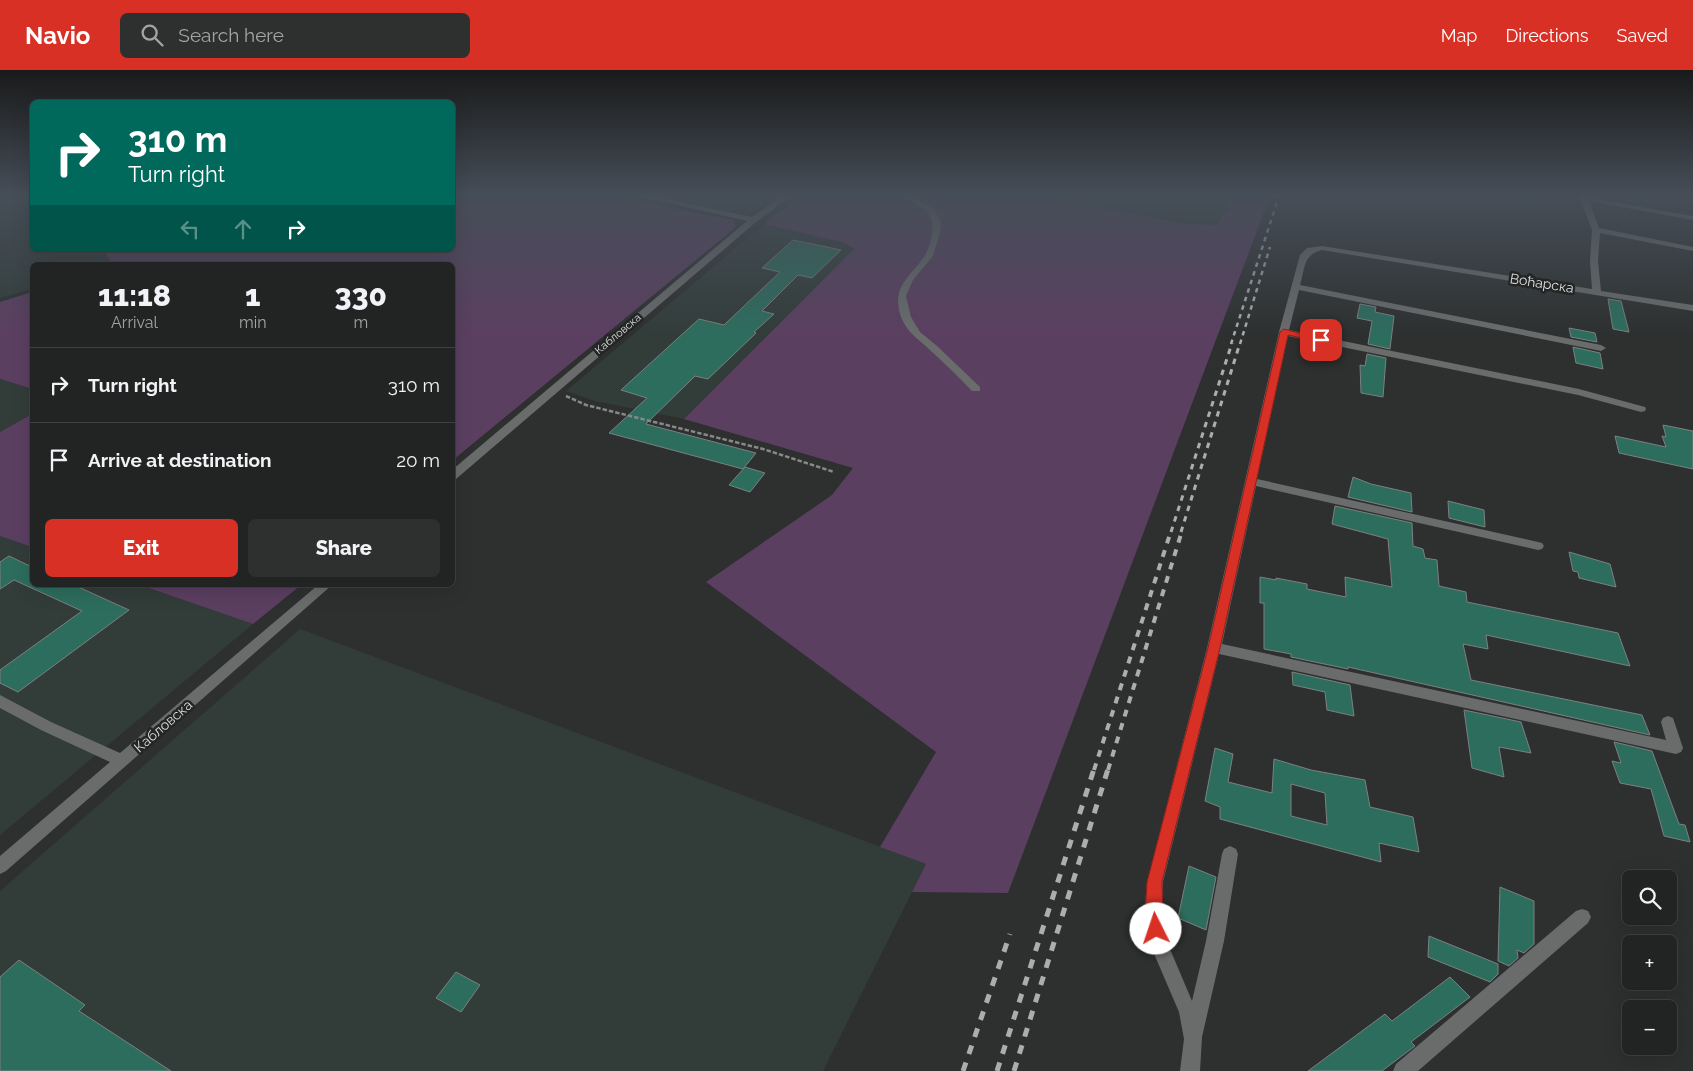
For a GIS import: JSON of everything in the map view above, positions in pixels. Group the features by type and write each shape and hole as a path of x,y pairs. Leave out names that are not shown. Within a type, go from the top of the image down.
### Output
{"street":[{"name":"Кабловска","path":"455,473 726,243"},
{"path":"933,243 929,256 909,279 902,296 906,317 916,334 934,348 976,389"},
{"path":"1595,243 1594,261 1597,292"},
{"path":"1661,243 1693,249"},
{"name":"Воћарска","path":"1190,1071 1193,1039 1188,1012 1158,942 1153,917 1155,882 1214,648 1284,332 1304,255 1310,250 1322,248 1693,308"},
{"path":"1296,287 1601,348"},
{"path":"1284,332 1579,392 1641,409"},
{"path":"1251,481 1538,546"},
{"name":"Кабловска","path":"0,866 324,587"},
{"path":"1214,648 1676,748 1668,722"},
{"path":"0,701 46,726 122,761"},
{"path":"1193,1039 1215,941 1230,854"},
{"path":"1403,1071 1582,917"}],"path":[{"path":"552,390 586,405 763,449 834,472"}],"shaded area":[{"path":"0,243 30,243 30,252 105,252 110,262 30,262 30,290 0,298"},
{"path":"455,243 717,243 455,458 455,262 110,262 105,252 455,252"},
{"path":"742,243 844,243 854,249 684,419 595,401 566,391"},
{"path":"845,243 1252,243 1008,893 912,892 926,864 880,847 936,752 706,582 832,495 853,468 684,419 854,249"},
{"path":"30,293 30,388 0,379 0,302"},
{"path":"0,379 30,388 30,415 0,432"},
{"path":"30,415 30,546 0,536 0,432"},
{"path":"0,536 30,546 30,587 146,587 253,624 0,835"},
{"path":"146,587 299,587 253,624"},
{"path":"300,629 926,864 823,1071 0,1071 0,891"}],"building":[{"path":"790,243 806,243 841,250 812,278 798,275 762,311 774,314 754,332 756,333 708,379 695,376 646,424 756,453 743,469 609,433 647,398 621,390 699,319 724,325 780,272 762,268"},
{"path":"1608,299 1621,301 1629,332 1613,329"},
{"path":"1360,304 1376,307 1375,312 1394,316 1390,349 1368,344 1372,321 1357,318"},
{"path":"1569,328 1595,333 1597,342 1571,337"},
{"path":"1573,347 1600,353 1603,369 1576,363"},
{"path":"1367,354 1386,358 1383,397 1361,393 1360,365 1365,366"},
{"path":"1663,425 1693,431 1693,469 1619,453 1615,436 1666,447 1662,436 1666,437"},
{"path":"745,467 765,473 750,492 729,485"},
{"path":"1353,477 1371,484 1411,493 1412,512 1348,497"},
{"path":"1448,501 1484,510 1485,527 1449,518"},
{"path":"1335,506 1412,523 1413,546 1423,549 1425,558 1437,560 1439,586 1466,592 1467,602 1618,633 1630,666 1486,635 1488,649 1463,644 1471,680 1642,715 1650,735 1348,667 1348,669 1291,657 1291,654 1264,649 1264,603 1260,603 1260,577 1307,584 1307,589 1346,597 1345,577 1392,587 1388,539 1332,524"},
{"path":"1569,552 1610,564 1616,587 1579,578 1578,572 1573,571"},
{"path":"9,556 30,566 30,587 78,587 129,610 18,692 0,683 0,670 82,611 14,580 0,589 0,562"},
{"path":"1292,672 1350,685 1354,716 1327,710 1325,692 1293,685"},
{"path":"1464,710 1521,722 1531,753 1499,747 1504,777 1472,768"},
{"path":"1614,742 1652,751 1679,824 1685,825 1690,842 1664,836 1651,789 1620,783 1612,761 1621,763"},
{"path":"1215,748 1233,754 1228,782 1272,793 1274,759 1311,770 1365,780 1370,807 1413,817 1419,852 1379,843 1381,862 1220,819 1220,807 1205,801","holes":["1291,784 1325,793 1327,825 1291,816"]},
{"path":"1189,866 1216,877 1206,930 1178,918"},
{"path":"1500,887 1534,901 1534,944 1524,953 1517,950 1518,958 1509,966 1498,961"},
{"path":"1429,936 1498,964 1498,974 1490,982 1428,957"},
{"path":"19,960 85,1005 79,1011 171,1071 0,1071 0,977"},
{"path":"456,972 480,985 461,1012 436,998"},
{"path":"1450,977 1470,997 1411,1042 1415,1046 1382,1071 1308,1071 1385,1014 1392,1021"}],"railway":[{"path":"1231,344 1264,243"},
{"path":"1240,344 1270,247"},
{"path":"1171,532 1232,343"},
{"path":"1181,532 1240,343"},
{"path":"1094,770 1171,531"},
{"path":"1108,770 1182,531"},
{"path":"997,1071 1094,769"},
{"path":"1014,1071 1108,769"},
{"path":"963,1071 1010,934"}],"route":[{"path":"1156,929 1153,917 1155,882 1214,648 1284,332 1321,340"}]}
